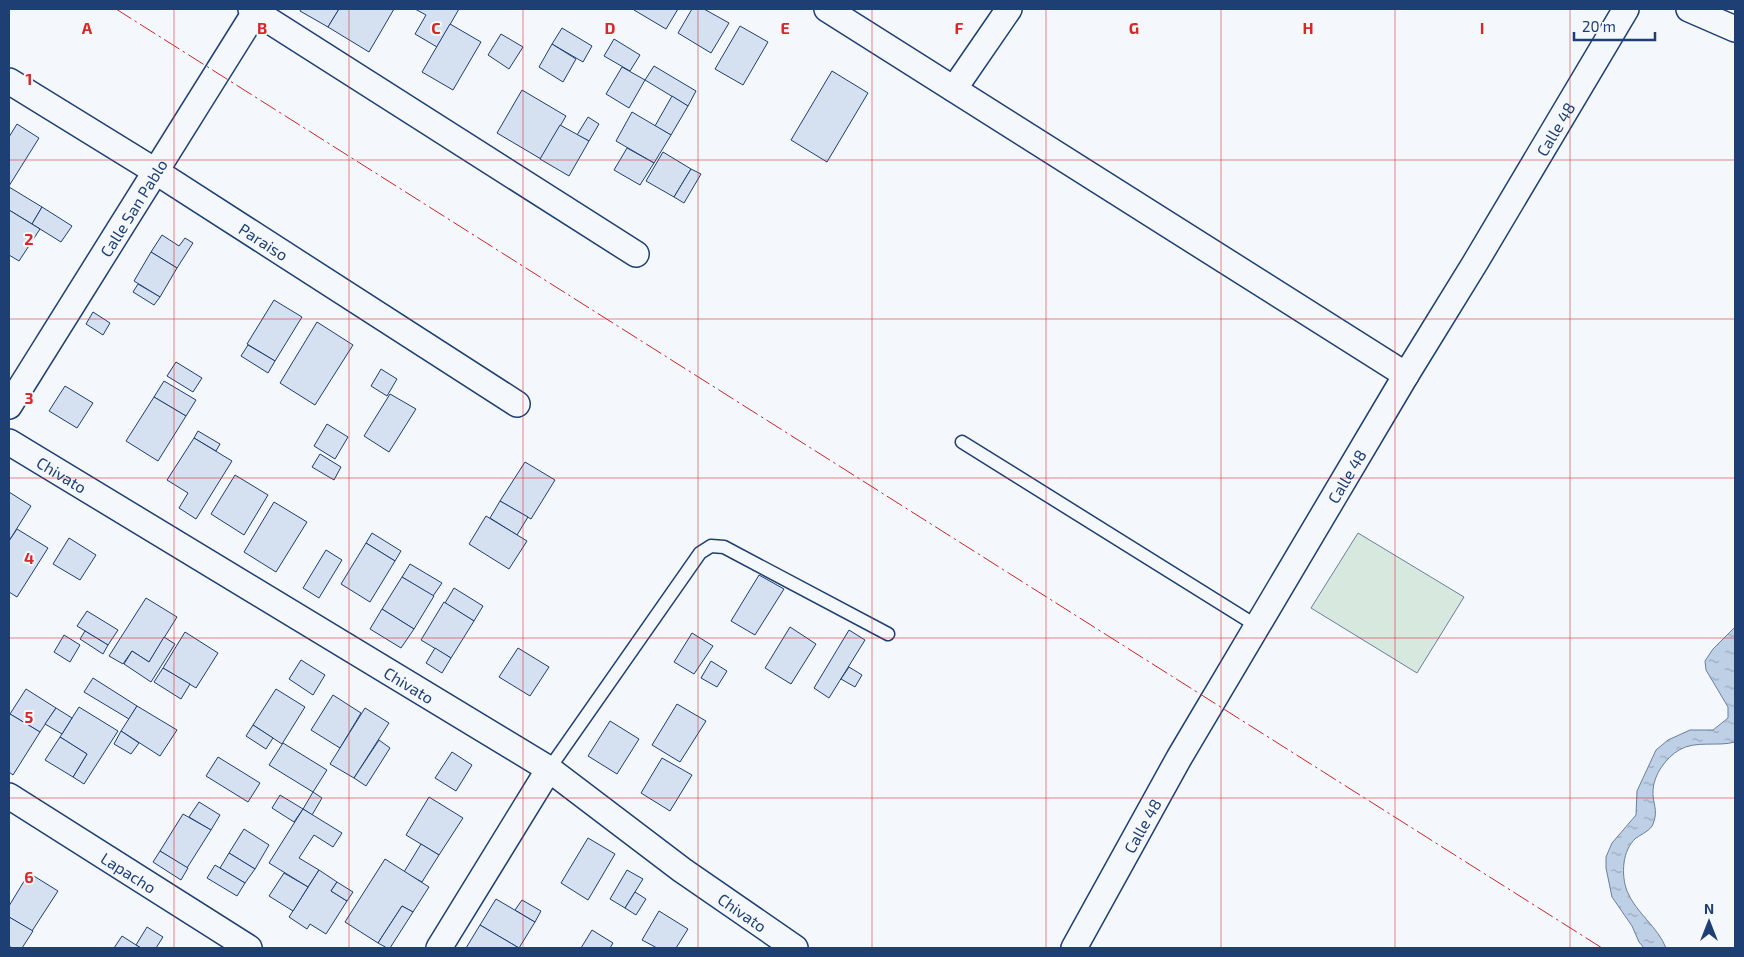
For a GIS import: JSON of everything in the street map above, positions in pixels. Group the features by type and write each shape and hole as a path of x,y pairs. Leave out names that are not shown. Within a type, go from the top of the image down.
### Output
{"street":[{"path":"827,9 1406,375"},
{"path":"954,89 1009,9"},
{"name":"Calle 48","path":"1074,948 1180,758 1257,626 1406,375 1476,263 1626,9"},
{"path":"1689,9 1733,25"},
{"path":"254,10 636,254"},
{"name":"Calle San Pablo","path":"9,406 254,10"},
{"name":"Paraiso","path":"9,81 155,171 517,404"},
{"name":"Chivato","path":"9,442 548,769 682,870 795,948"},
{"path":"439,948 548,769"},
{"name":"Lapacho","path":"9,796 249,948"}],"lane":[{"path":"962,442 1257,626"},
{"path":"548,769 700,553 711,546 724,547 888,634"}],"shaded area":[{"path":"1358,533 1464,597 1417,673 1311,608"}],"water":[{"path":"1735,627 1735,742 1692,745 1679,750 1670,757 1658,772 1654,784 1655,819 1653,824 1631,843 1625,856 1624,878 1627,891 1636,906 1658,933 1666,948 1644,948 1639,942 1632,926 1612,897 1606,868 1606,857 1612,843 1636,815 1637,791 1656,750 1668,740 1690,730 1713,730 1728,718 1728,707 1706,670 1705,661 1713,649"}],"building":[{"path":"301,9 339,9 328,27 300,11"},
{"path":"339,9 394,9 369,52 328,27"},
{"path":"415,9 459,9 437,47 415,34 426,15"},
{"path":"635,9 678,9 666,29"},
{"path":"692,9 704,9 729,23 711,53 678,33"},
{"path":"450,24 481,42 453,90 422,72"},
{"path":"740,26 768,42 743,85 715,69"},
{"path":"562,28 592,46 583,62 552,44"},
{"path":"501,34 523,47 509,69 488,55"},
{"path":"614,39 640,55 630,71 604,56"},
{"path":"552,44 576,59 563,82 539,67"},
{"path":"654,66 696,91 688,106 645,80"},
{"path":"622,67 645,80 629,108 606,94"},
{"path":"832,71 868,93 827,162 791,140"},
{"path":"522,90 566,116 541,159 497,133"},
{"path":"672,96 688,106 671,135 655,126"},
{"path":"632,112 671,135 654,163 616,141"},
{"path":"588,117 599,124 589,141 577,135"},
{"path":"17,124 39,138 9,186 9,137"},
{"path":"560,125 589,141 569,176 540,159"},
{"path":"627,148 654,163 640,185 614,170"},
{"path":"663,152 691,169 674,197 646,181"},
{"path":"691,169 701,174 684,203 674,197"},
{"path":"9,187 42,207 32,224 9,210"},
{"path":"42,207 72,226 61,242 32,224"},
{"path":"9,210 40,229 19,261 9,255"},
{"path":"162,235 179,246 185,238 193,243 177,268 151,252"},
{"path":"151,252 177,268 160,297 134,281"},
{"path":"138,284 160,297 154,305 133,292"},
{"path":"274,300 302,317 275,361 247,344"},
{"path":"93,312 110,323 103,335 86,324"},
{"path":"317,322 353,345 315,405 280,383"},
{"path":"248,345 275,361 268,373 241,356"},
{"path":"176,362 202,378 193,392 167,376"},
{"path":"381,369 397,379 387,396 371,386"},
{"path":"164,381 196,400 186,416 154,397"},
{"path":"65,386 93,403 77,428 49,411"},
{"path":"390,394 416,409 389,452 364,436"},
{"path":"154,397 186,416 158,461 126,441"},
{"path":"327,424 348,437 335,459 314,446"},
{"path":"198,431 220,444 216,451 194,438"},
{"path":"194,438 232,461 196,519 179,508 188,493 167,480"},
{"path":"320,454 341,467 334,480 312,467"},
{"path":"525,462 555,480 531,519 500,501"},
{"path":"235,475 268,495 244,535 211,514"},
{"path":"9,492 31,506 9,541"},
{"path":"500,501 528,517 517,535 490,518"},
{"path":"274,502 307,522 276,572 244,552"},
{"path":"486,516 527,541 509,569 469,544"},
{"path":"17,529 48,548 17,597 9,592 9,541"},
{"path":"372,533 401,551 395,561 366,543"},
{"path":"69,538 96,555 80,580 53,564"},
{"path":"366,543 395,561 370,602 341,584"},
{"path":"326,550 342,560 319,598 303,588"},
{"path":"410,564 442,583 433,596 402,577"},
{"path":"759,575 784,589 755,635 731,621"},
{"path":"402,577 434,596 414,629 382,609"},
{"path":"454,588 483,606 474,621 445,603"},
{"path":"146,598 177,617 149,662 132,651 123,664 109,656"},
{"path":"444,602 474,621 451,658 421,640"},
{"path":"382,609 414,629 401,648 370,629"},
{"path":"87,611 118,630 108,645 77,626"},
{"path":"790,627 816,644 791,684 765,668"},
{"path":"849,630 865,640 829,698 814,688"},
{"path":"85,631 108,645 103,654 80,639"},
{"path":"185,632 218,653 196,688 163,668"},
{"path":"692,633 713,646 694,674 674,662"},
{"path":"64,635 80,645 70,662 54,652"},
{"path":"164,637 175,644 151,682 124,664 132,651 149,662"},
{"path":"435,648 451,658 442,673 426,663"},
{"path":"518,648 549,667 530,696 499,677"},
{"path":"301,660 325,675 313,695 289,679"},
{"path":"711,661 727,671 717,687 701,678"},
{"path":"849,667 862,675 855,687 841,679"},
{"path":"163,668 190,684 181,699 154,682"},
{"path":"93,678 137,706 129,719 84,692"},
{"path":"26,689 56,708 40,732 10,714"},
{"path":"276,689 305,707 282,744 253,725"},
{"path":"333,695 361,713 340,748 311,730"},
{"path":"677,704 706,721 680,762 652,745"},
{"path":"137,706 177,730 160,756 121,731"},
{"path":"79,707 118,731 84,784 73,777 87,754 60,737"},
{"path":"56,708 72,718 62,734 45,724"},
{"path":"365,708 389,723 354,778 330,764"},
{"path":"10,714 40,732 13,775 9,772"},
{"path":"610,721 639,739 617,774 588,756"},
{"path":"253,725 273,738 266,749 246,736"},
{"path":"121,731 139,743 131,754 114,744"},
{"path":"60,737 87,754 73,777 45,760"},
{"path":"379,740 390,748 366,786 354,778"},
{"path":"283,743 327,770 313,792 269,765"},
{"path":"452,752 472,765 456,791 435,778"},
{"path":"218,757 260,783 248,802 206,776"},
{"path":"662,758 692,775 670,811 641,793"},
{"path":"313,792 322,798 312,815 303,809"},
{"path":"280,795 303,809 294,822 272,808"},
{"path":"429,797 463,818 439,855 406,835"},
{"path":"199,802 220,815 211,830 189,817"},
{"path":"303,809 342,833 333,847 314,835 299,858 319,870 308,887 269,863"},
{"path":"183,814 211,830 187,868 160,851"},
{"path":"244,829 269,845 255,869 229,853"},
{"path":"588,838 615,854 588,900 561,883"},
{"path":"421,844 439,855 422,882 404,872"},
{"path":"160,851 188,868 181,880 153,862"},
{"path":"229,853 255,869 245,883 220,868"},
{"path":"385,859 429,887 413,912 402,906 378,943 345,922"},
{"path":"215,865 245,883 237,896 207,878"},
{"path":"319,870 337,882 331,891 347,901 326,934 310,924 307,929 289,917"},
{"path":"627,870 643,879 625,908 610,899"},
{"path":"29,873 58,891 32,931 9,917 9,906"},
{"path":"284,873 308,887 293,911 269,896"},
{"path":"337,882 353,892 347,901 331,891"},
{"path":"635,892 646,899 636,915 625,908"},
{"path":"496,899 535,922 519,948 480,925"},
{"path":"522,900 541,911 535,922 515,910"},
{"path":"402,906 413,912 390,948 387,948 378,943"},
{"path":"659,911 688,929 676,948 657,948 642,940"},
{"path":"9,917 33,931 22,948 12,948 9,946"},
{"path":"480,925 519,948 466,948"},
{"path":"147,927 163,937 156,948 141,948 136,945"},
{"path":"592,930 613,943 610,948 581,948"},
{"path":"122,936 136,945 141,948 114,948"}],"power":[{"path":"116,9 1602,948"}]}
